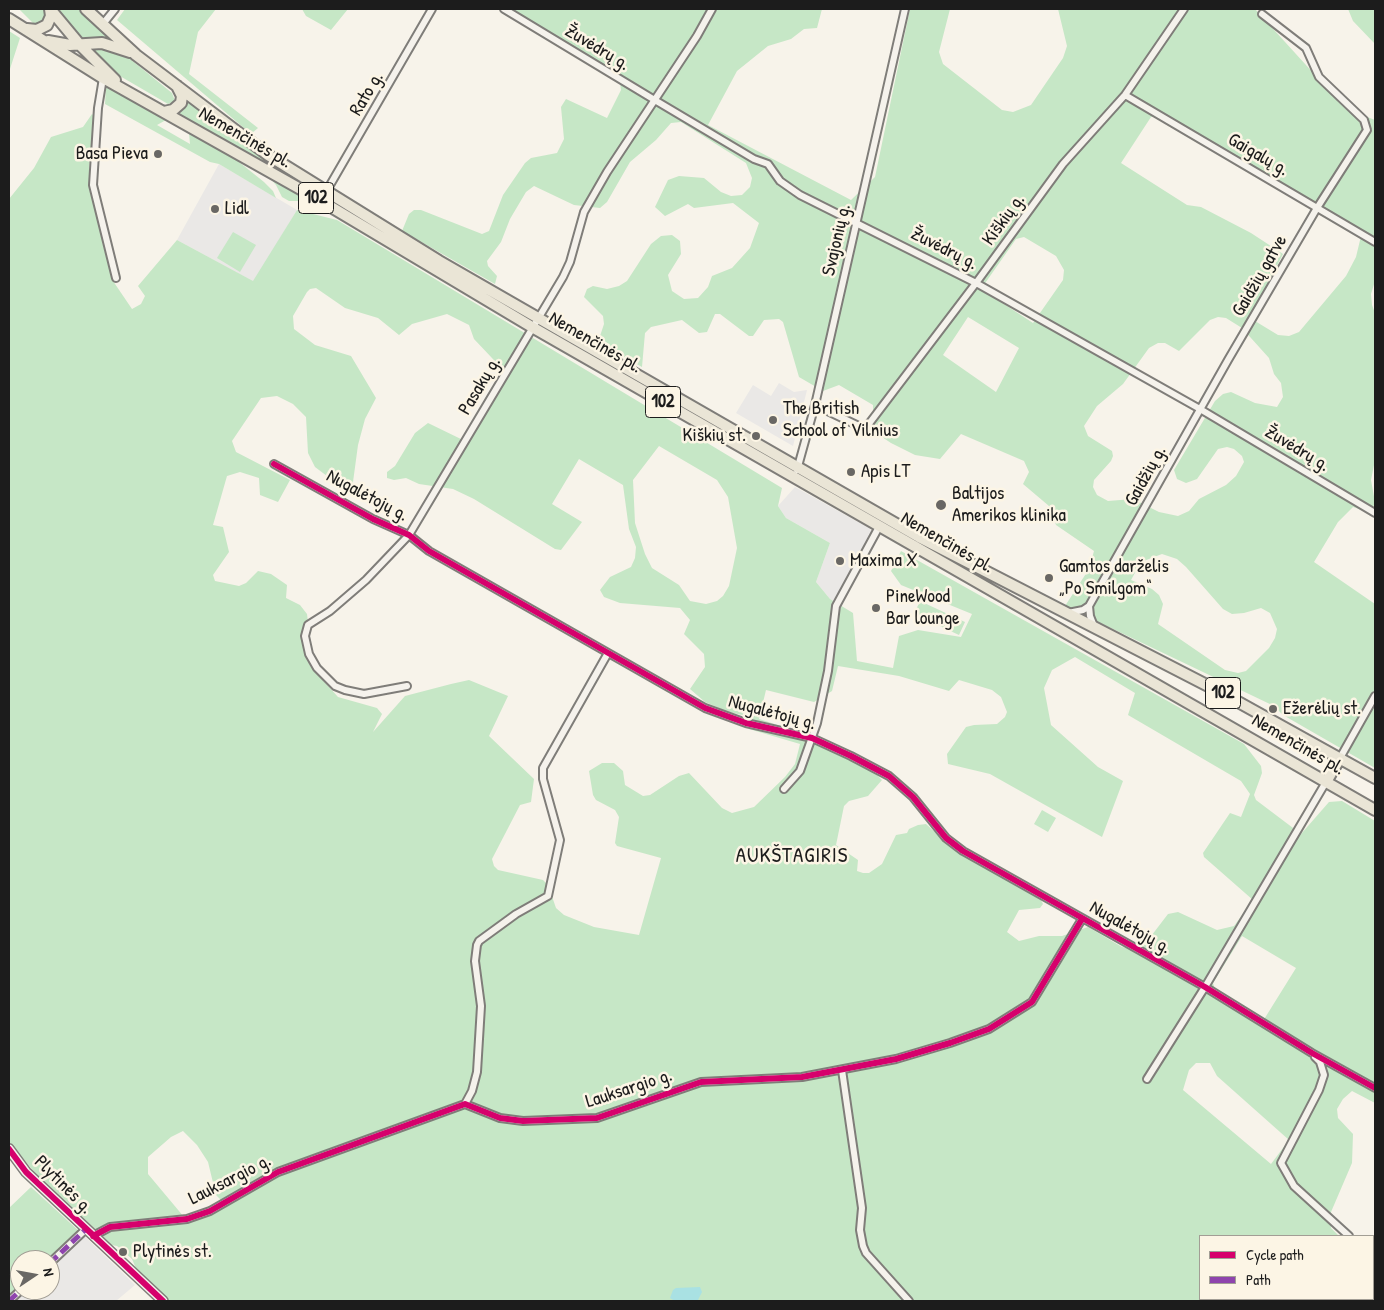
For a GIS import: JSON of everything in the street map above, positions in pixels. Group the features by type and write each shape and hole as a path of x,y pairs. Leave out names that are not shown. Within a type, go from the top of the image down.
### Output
{"main road":[{"path":"26,29 37,30 47,25 51,16 50,9"},
{"path":"50,9 80,45 126,91"},
{"path":"86,9 136,55"},
{"name":"Nemenčinės pl.","path":"9,19 103,78 796,472 1222,693 1375,778"},
{"name":"102","path":"45,41 80,45 102,43 136,55"},
{"name":"Nemenčinės pl.","path":"136,55 268,155 535,323"},
{"path":"164,112 174,110 181,103 182,96 176,85"},
{"name":"Nemenčinės pl.","path":"796,472 880,525 1375,810"},
{"path":"1326,782 1340,758"},
{"name":"Plytinės g.","path":"9,1149 26,1172 163,1301"}],"street":[{"path":"102,25 116,9"},
{"name":"Rato g.","path":"326,192 432,9"},
{"name":"Žuvėdrų g.","path":"504,9 754,159 768,164 780,181 800,195 976,283 1200,410 1375,513"},
{"name":"Pasakų g.","path":"407,686 364,694 335,686 317,668 309,654 306,636 308,625 330,611 366,580 409,535 570,262 584,212 606,172 653,99 697,36 712,9"},
{"name":"Svajonių g.","path":"796,472 814,405 905,9"},
{"name":"Kiškių g.","path":"814,405 865,429 976,283 1063,164 1125,95 1184,9"},
{"name":"Gaidžių gatve","path":"1228,360 1317,208 1367,130 1364,120 1319,77 1306,48 1262,14"},
{"path":"103,78 98,108 93,185 116,278"},
{"name":"Gaigalų g.","path":"1125,95 1375,242"},
{"name":"Gaidžių g.","path":"1089,606 1228,360"},
{"name":"Nugalėtojų g.","path":"274,464 373,519 409,535 429,551 720,715 812,738 851,756 898,782 953,844 1082,919 1205,987 1312,1053 1375,1088"},
{"path":"784,790 800,771 812,738 828,671 836,606 880,525"},
{"path":"1067,614 1089,606 1090,616 1095,628"},
{"path":"465,1104 472,1091 477,1072 481,1006 475,961 477,945 516,914 548,896 560,840 543,779 543,768 608,653"},
{"path":"1340,758 1375,696"},
{"path":"1147,1079 1205,987 1326,782"},
{"name":"Lauksargio g.","path":"94,1236 110,1227 187,1219 210,1211 278,1172 465,1104 500,1118 583,1120 610,1115 701,1082 802,1077 896,1059 989,1029 1032,1002 1082,919"},
{"path":"1312,1053 1320,1062 1324,1075 1319,1090 1282,1163 1294,1186 1348,1235"},
{"path":"842,1070 862,1208 860,1230 863,1246 866,1253 909,1301"},
{"path":"60,1254 86,1229"}],"shaded area":[{"path":"219,164 297,210 254,282 177,240"},
{"name":"The British School of Vilnius","path":"779,383 794,392 807,390 793,446 736,413 753,385 771,396"},
{"path":"795,487 869,528 878,538 841,605 830,599 816,582 830,543 786,518 778,506"},
{"path":"80,1232 135,1285 116,1301 9,1301 60,1300 60,1251"}],"green space":[{"path":"19,9 44,9 47,12 45,21 39,24 33,23"},
{"path":"57,9 79,9 112,41 100,38 84,41"},
{"path":"125,9 216,9 198,32 189,74 258,128 251,134 117,20"},
{"path":"302,9 348,9 331,30 306,16"},
{"path":"510,9 822,9 817,28 804,29 791,39 768,46 737,71 708,125 851,200 875,177 910,9 950,9 939,52 943,64 1002,110 1013,112 1031,105 1063,58 1067,46 1058,9 1255,9 1346,109 1375,120 1375,281 1371,294 1375,313 1375,460 1371,480 1375,502 1371,513 1353,507 1338,522 1314,562 1375,604 1375,768 1283,715 1274,706 1065,606 1089,569 1094,551 1056,525 1049,506 1023,484 1029,472 1024,461 961,434 940,459 915,455 891,443 873,431 873,405 839,385 823,391 799,377 783,322 779,319 764,320 753,336 749,336 720,314 715,314 707,332 699,333 682,320 651,327 645,333 642,367 598,342 604,324 603,316 584,297 587,289 593,286 607,289 619,286 627,281 651,244 661,236 672,235 680,241 681,254 668,275 672,291 684,299 698,298 708,287 712,276 732,268 750,248 759,223 733,203 694,208 688,204 665,216 655,207 668,180 679,176 704,178 721,192 731,196 742,195 750,187 752,178 746,163 681,122 671,123 656,140 630,162 607,202 600,208 574,205 534,186 526,192 510,219 501,242 487,261 488,266 497,276 495,284 402,231 409,214 414,210 421,210 482,234 489,231 503,195 525,163 531,158 557,153 564,139 561,107 566,99 607,118 621,90 619,76","holes":["1164,113 1362,232 1356,257 1346,276 1299,332 1289,336 1278,335 1250,318 1283,254 1251,233 1201,207 1187,205 1121,163 1151,117","1024,237 1056,256 1064,270 1063,280 1033,323 981,289 1016,239","968,317 1019,348 996,392 943,355","1218,317 1226,318 1242,328 1269,358 1274,374 1281,383 1283,397 1277,407 1255,403 1231,392 1223,394 1215,401 1174,470 1177,479 1186,483 1197,479 1218,449 1227,447 1234,449 1242,456 1244,462 1236,476 1226,485 1199,499 1189,511 1178,516 1159,512 1133,499 1108,501 1097,495 1093,487 1094,480 1111,461 1112,451 1088,436 1084,426 1097,406 1123,384 1149,348 1158,343 1165,343 1179,351 1210,320","1162,554 1177,559 1223,609 1232,614 1261,608 1270,613 1277,629 1275,638 1269,648 1246,671 1238,673 1225,670 1158,624 1163,604 1159,595 1152,589 1131,580 1141,562"]},
{"path":"1348,9 1375,9 1375,44 1353,21"},
{"path":"9,31 20,38 9,72"},
{"path":"106,48 124,54 172,93 175,101 168,104 113,72 91,49"},
{"path":"106,86 166,120 157,125 190,144 189,133 205,139 229,154 264,182 273,191 276,198 219,164 210,162 105,104"},
{"path":"187,99 260,156 335,201 333,204 179,115"},
{"path":"92,114 96,118 89,168 103,245 113,281 132,309 141,304 145,296 138,286 177,240 253,281 297,210 337,220 782,488 778,506 786,518 830,543 816,582 830,599 853,613 857,661 893,668 899,636 918,630 961,637 972,614 901,585 891,571 901,551 1244,744 1261,766 1262,773 1254,795 1256,800 1301,834 1329,802 1342,801 1375,821 1375,1103 1352,1091 1343,1099 1337,1109 1338,1118 1353,1134 1352,1163 1331,1212 1331,1228 1338,1235 1199,1235 1199,1300 1374,1300 1374,1268 1375,1301 170,1301 137,1271 132,1259 117,1246 111,1245 36,1174 9,1142 9,199 34,168 51,137 83,127","holes":["316,288 345,308 378,318 399,335 412,324 447,314 469,325 474,339 509,376 469,439 465,441 428,423 415,433 395,466 387,472 387,478 394,480 406,478 419,484 453,489 474,499 555,549 561,550 582,522 552,504 579,459 623,485 629,529 636,547 635,558 631,567 610,577 600,590 604,597 620,603 680,608 690,620 684,634 704,654 705,667 690,689 705,702 728,712 752,717 749,729 800,744 795,764 785,777 754,807 732,813 722,808 689,773 679,776 650,795 643,796 625,785 623,771 614,763 602,763 589,771 593,795 596,800 615,810 619,817 615,843 617,846 661,858 639,935 594,927 564,915 556,908 548,885 543,880 498,870 494,866 492,859 520,805 531,802 534,779 489,736 508,696 469,680 405,696 373,732 382,714 377,708 338,697 311,667 304,654 303,632 308,622 307,614 300,605 286,598 287,585 271,574 258,571 246,583 239,586 215,581 213,575 229,552 223,527 213,525 227,476 240,472 259,478 260,495 278,502 290,480 236,452 232,441 261,398 277,396 293,404 306,417 308,453 315,467 343,488 349,487 353,482 358,445 365,419 376,398 351,356 315,345 294,329 293,316 310,289","659,446 717,480 728,497 737,548 729,586 723,596 717,601 706,604 690,601 679,585 652,568 645,554 635,523 633,480","1075,657 1135,693 1128,715 1241,781 1250,794 1241,817 1230,813 1203,853 1204,857 1253,900 1234,926 1217,930 1178,912 1168,914 1145,944 1133,949 1122,947 1088,927 1062,936 1039,936 1019,941 1007,932 1019,910 1040,908 1043,904 1041,900 949,845 926,824 909,829 907,833 896,835 882,864 869,873 857,871 858,860 836,845 844,806 849,801 868,796 882,780 856,754 809,735 759,719 766,690 814,702 832,691 838,666 899,676 949,691 959,680 992,690 1001,697 1007,712 1005,717 997,724 966,727 947,754 948,764 990,774 1102,837 1123,781 1098,767 1051,725 1044,688 1052,670","1242,936 1296,968 1263,1021 1215,989 1213,983","1196,1063 1210,1063 1217,1076 1289,1140 1271,1164 1183,1090 1189,1070","183,1131 197,1145 208,1162 216,1195 223,1202 184,1217 148,1174 148,1157 171,1137"]},
{"path":"268,176 312,201 289,201 282,197 276,185"},
{"path":"233,232 256,245 240,272 217,258"},
{"path":"920,601 965,622 959,635 914,614"},
{"path":"1042,810 1056,818 1048,832 1034,824"},
{"path":"31,1187 80,1232 60,1251 10,1250 9,1298 9,1208"}],"water":[{"path":"700,1287 702,1292 698,1300 675,1301 670,1298 673,1290 676,1288"}],"marked path":[{"path":"60,1254 86,1229"}],"cycle path":[{"path":"274,464 373,519 409,535 429,551 705,708 746,723 812,738 889,776 913,797 946,838 963,851 1205,987 1312,1053 1375,1088"},
{"path":"93,1236 110,1227 187,1219 210,1211 278,1172 465,1104 500,1118 523,1121 597,1118 701,1082 802,1077 896,1059 950,1043 989,1029 1032,1002 1082,919"},
{"path":"9,1149 26,1172 163,1301"}],"place":[{"name":"Basa Pieva","path":"158,154"},
{"name":"Lidl","path":"215,209"},
{"name":"The British School of Vilnius","path":"773,420"},
{"name":"Kiškių st.","path":"756,436"},
{"name":"Apis LT","path":"851,472"},
{"name":"Baltijos Amerikos klinika","path":"941,505"},
{"name":"Maxima X","path":"840,561"},
{"name":"Gamtos darželis „Po Smilgom“","path":"1049,578"},
{"name":"PineWood Bar lounge","path":"876,608"},
{"name":"Ežerėlių st.","path":"1273,709"},
{"name":"Plytinės st.","path":"123,1252"}],"district":[{"name":"AUKŠTAGIRIS","path":"792,856"}]}
